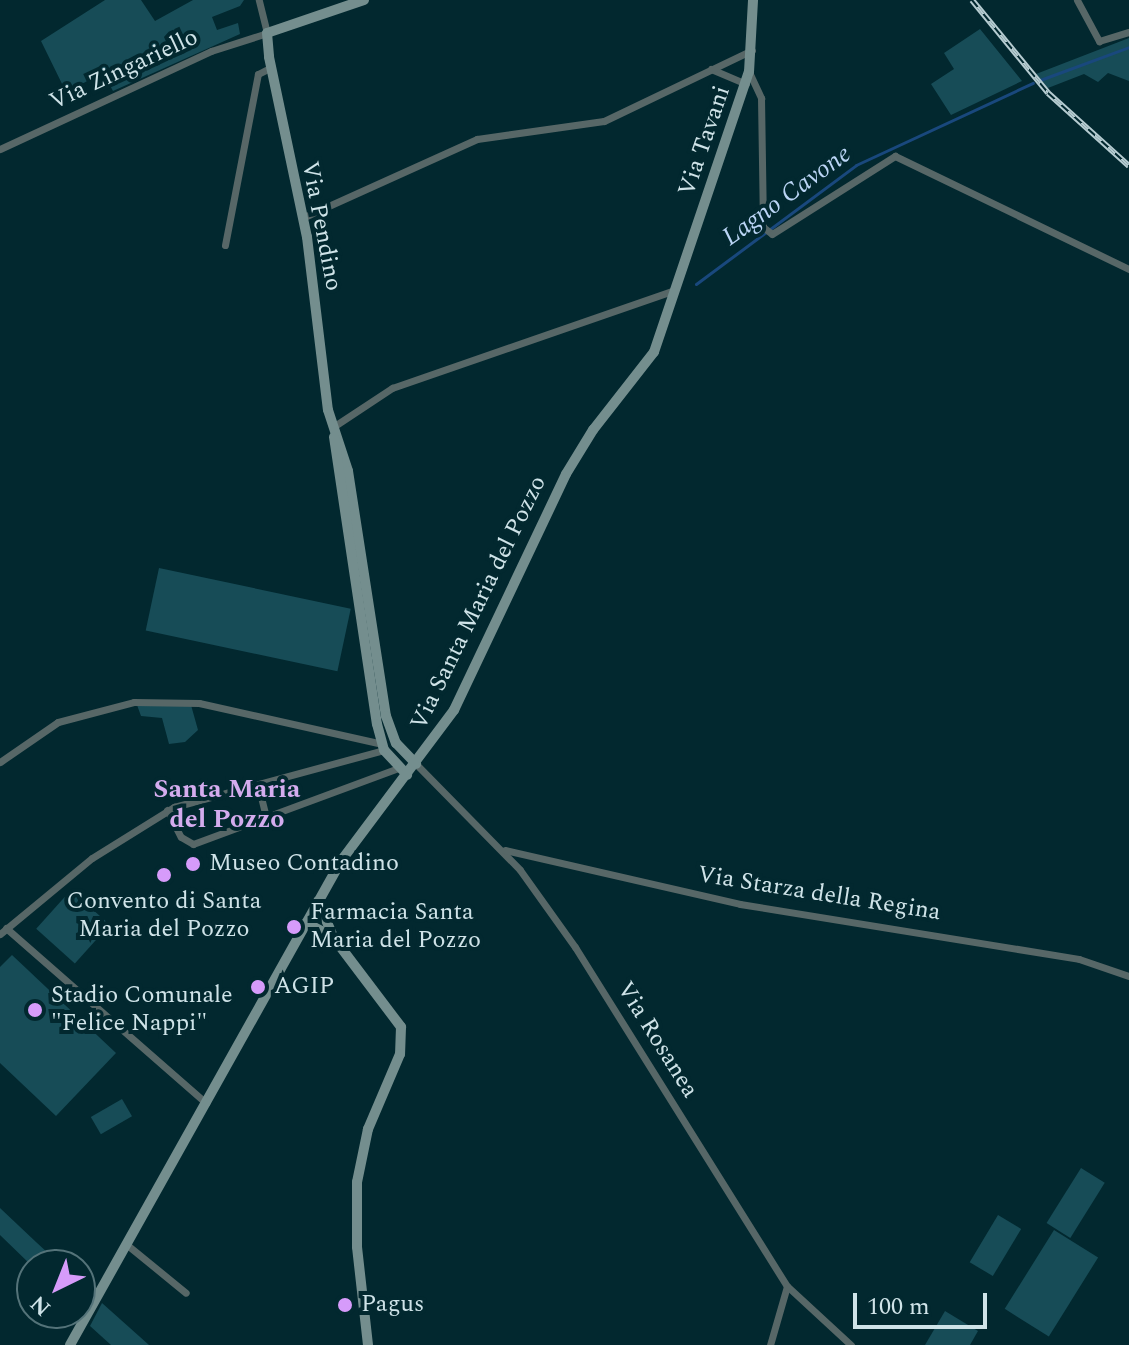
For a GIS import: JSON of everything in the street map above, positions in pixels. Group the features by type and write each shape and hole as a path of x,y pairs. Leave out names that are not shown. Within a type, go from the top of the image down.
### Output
{"street":[{"path":"259,0 267,33 364,0"},
{"name":"Via Tavani","path":"675,290 748,78 753,0"},
{"path":"1077,0 1099,41 1129,32"},
{"name":"Via Pendino","path":"267,33 270,68 302,218 364,654 383,747 402,772"},
{"name":"Via Zingariello","path":"0,149 211,51 267,33"},
{"path":"302,218 477,139 588,126 752,50"},
{"path":"225,245 258,74 270,68"},
{"path":"711,69 748,78 761,98 763,227 772,234 895,156 1129,269"},
{"path":"333,427 392,388 675,290"},
{"name":"Via Santa Maria del Pozzo","path":"70,1345 208,1104 318,901 402,772 416,764 427,751 454,710 566,474 593,430 654,352 675,290"},
{"name":"Via Pendino","path":"333,427 348,471 388,724 416,764"},
{"path":"0,762 34,744 58,722 134,702 199,703 383,747"},
{"path":"208,1104 3,931 92,858 167,810 383,747"},
{"name":"Via Rosanea","path":"416,764 502,849 575,947 787,1286 851,1345"},
{"path":"167,810 181,837 193,844 402,772"},
{"path":"258,785 266,817"},
{"name":"Via Starza della Regina","path":"502,849 728,902 1052,954 1129,976"},
{"path":"318,901 333,937 401,1027 400,1054 368,1129 357,1182 357,1247 368,1345"},
{"path":"306,923 333,937"},
{"path":"126,1244 186,1293"},
{"path":"770,1345 787,1286"}],"shaded area":[{"path":"105,0 141,0 155,21 193,0 244,0 240,6 212,17 217,30 238,23 240,34 113,91 103,73 66,92 41,41"},
{"path":"980,29 1022,81 951,115 931,84 954,69 944,53"},
{"path":"1129,38 1129,81 1108,73 1098,82 1084,74 1048,88 1036,74"},
{"path":"159,568 351,609 337,671 146,631"},
{"path":"137,705 191,705 198,730 185,742 169,744 162,718 141,716"},
{"path":"71,890 110,925 75,963 36,929"},
{"name":"Stadio Comunale \"Felice Nappi\"","path":"12,955 116,1053 56,1116 0,1063 0,967"},
{"path":"122,1099 132,1116 101,1134 91,1117"},
{"path":"1081,1168 1105,1183 1070,1238 1047,1223"},
{"path":"0,1208 44,1249 16,1250 0,1235"},
{"path":"998,1215 1021,1229 993,1276 970,1262"},
{"path":"1054,1230 1098,1258 1049,1336 1005,1309"},
{"path":"102,1303 149,1345 111,1345 93,1329 96,1329 96,1314"},
{"path":"945,1311 978,1331 970,1345 925,1345"}],"waterway":[{"name":"Lagno Cavone","path":"1040,80 1129,47"},
{"name":"Lagno Cavone","path":"696,284 856,165 1033,83"}],"railway":[{"path":"972,0 1048,93 1129,166"}],"place":[{"name":"Museo Contadino","path":"193,864"},
{"name":"Convento di Santa Maria del Pozzo","path":"164,875"},
{"name":"Farmacia Santa Maria del Pozzo","path":"294,927"},
{"name":"AGIP","path":"258,987"},
{"name":"Stadio Comunale \"Felice Nappi\"","path":"35,1010"},
{"name":"Pagus","path":"345,1305"}],"district":[{"name":"Santa Maria del Pozzo","path":"227,805"}]}
